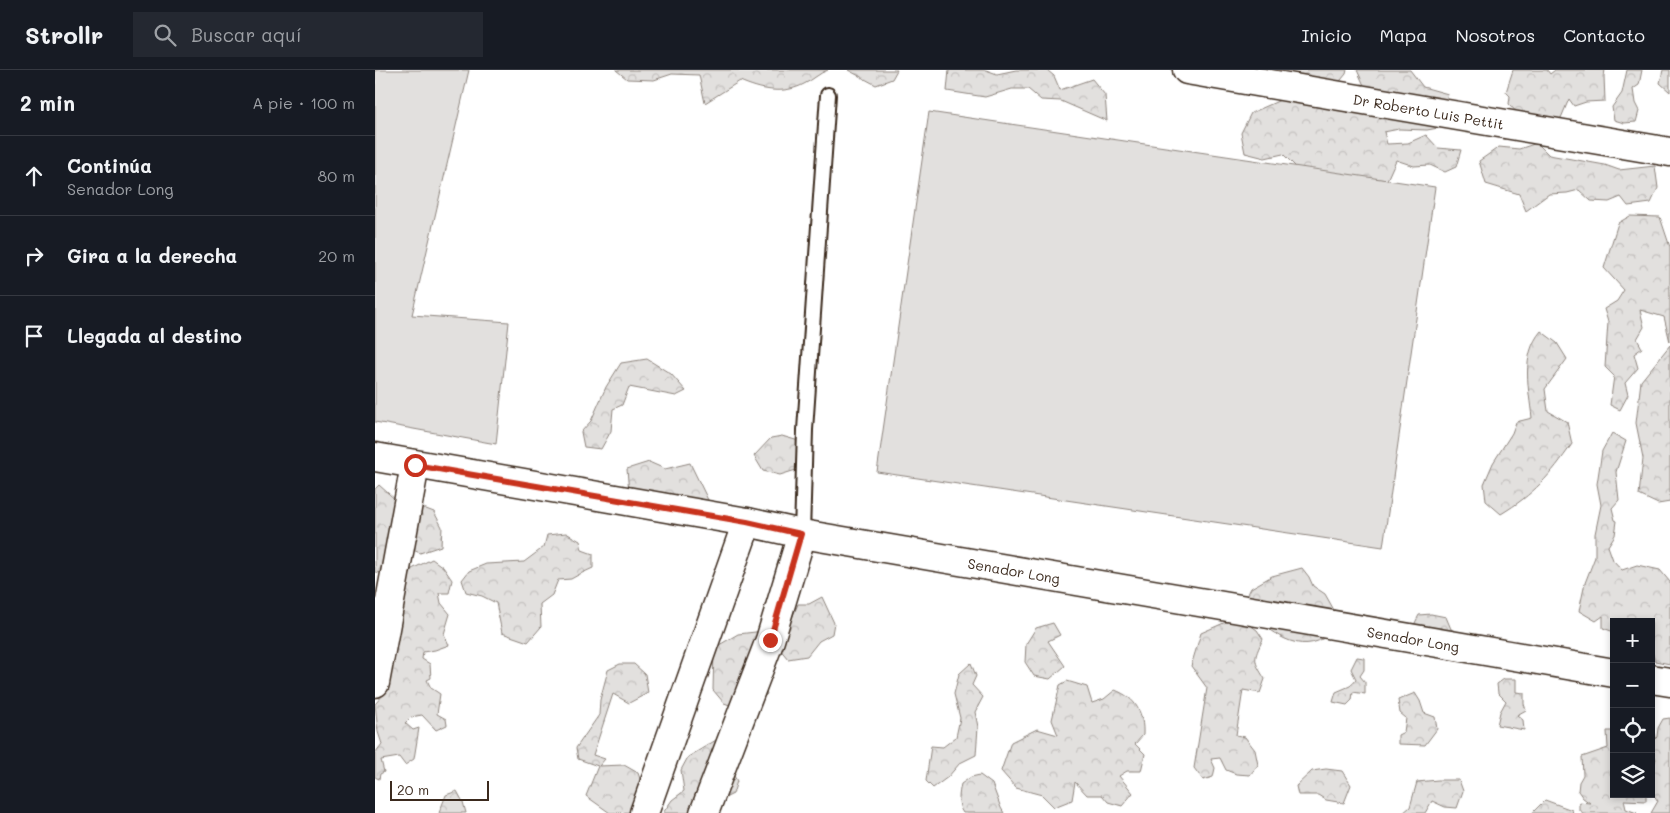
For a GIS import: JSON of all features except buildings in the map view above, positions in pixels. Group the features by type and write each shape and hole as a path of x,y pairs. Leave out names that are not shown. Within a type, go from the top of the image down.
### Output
{"street":[{"name":"Dr Roberto Luis Pettit","path":"1187,70 1670,152"},
{"name":"Senador Long","path":"375,457 747,522 801,534 1610,672"},
{"path":"375,683 415,465"},
{"path":"644,813 747,522"},
{"path":"703,813 770,640 801,534"},
{"path":"1655,680 1670,682"}],"lane":[{"path":"801,534 805,430 828,95"}],"green space":[{"path":"375,70 469,70 412,315 509,322 496,444 375,422"},
{"path":"616,70 828,70 804,84 780,90 764,89 740,81 705,103 699,75 672,74 654,80 627,79"},
{"path":"848,70 897,70 892,79 876,85"},
{"path":"949,70 986,70 997,74 1016,70 1047,70 1054,76 1060,90 1092,79 1105,95 1107,121 1061,101 1041,100 1028,89 1012,89 985,97 947,91"},
{"path":"1291,70 1347,70 1336,86 1372,103 1357,70 1410,70 1423,87 1448,94 1447,98 1460,112 1455,125 1427,130 1399,129 1384,132 1387,144 1408,143 1426,135 1438,148 1461,150 1456,167 1445,172 1430,165 1414,166 1396,160 1387,180 1300,171 1283,154 1265,158 1245,153 1241,133 1251,113 1285,98 1285,79"},
{"path":"1513,70 1547,70 1550,74 1555,70 1605,70 1605,101 1586,102 1574,106 1569,99 1561,118 1542,126 1520,116 1509,104 1510,96 1506,92"},
{"path":"1627,70 1642,70 1639,85 1633,89 1635,103 1639,111 1636,122 1624,123 1614,120 1612,107 1622,93"},
{"path":"1663,70 1670,70 1670,92 1660,83"},
{"path":"929,112 1435,187 1383,547 877,472"},
{"path":"1537,143 1549,155 1605,165 1619,170 1655,166 1658,188 1651,203 1628,206 1621,197 1609,202 1591,201 1579,190 1549,194 1526,211 1519,194 1486,184 1479,161 1499,147 1519,149"},
{"path":"1630,216 1660,217 1670,247 1670,342 1664,317 1640,310 1644,327 1637,339 1642,348 1634,354 1638,368 1625,383 1628,395 1620,410 1610,405 1614,376 1605,367 1608,322 1604,309 1617,301 1624,290 1604,268 1618,223"},
{"path":"1541,331 1557,343 1567,359 1545,389 1548,411 1567,422 1572,444 1556,466 1532,492 1501,514 1486,501 1484,484 1493,463 1512,433 1516,422 1532,418 1528,384 1528,362 1534,341"},
{"path":"1670,345 1670,502 1658,504 1639,495 1643,458 1636,423 1641,381"},
{"path":"647,359 671,374 686,391 676,396 629,387 622,405 613,409 611,431 601,449 584,447 581,432 591,421 606,387 621,363"},
{"path":"1612,433 1626,441 1616,472 1619,500 1612,508 1615,520 1617,521 1615,535 1608,546 1613,560 1622,570 1637,565 1660,570 1670,582 1670,664 1655,661 1655,618 1610,618 1610,631 1603,628 1603,616 1596,621 1579,611 1585,583 1595,557 1595,534 1601,505 1597,484 1602,451"},
{"path":"782,436 802,442 799,469 780,475 763,471 754,456 771,438"},
{"path":"649,462 665,469 690,463 709,502 629,493 627,469"},
{"path":"379,485 398,502 401,559 378,573 375,572 375,489"},
{"path":"418,506 434,512 442,527 441,546 420,553 406,547"},
{"path":"566,533 580,541 582,550 593,554 593,568 571,579 558,580 552,595 540,604 541,627 528,642 502,633 496,603 482,596 466,592 462,580 469,571 486,564 524,562 544,547 547,535"},
{"path":"432,559 443,567 452,580 449,593 439,593 441,603 450,614 444,634 449,645 423,652 422,659 430,664 431,678 427,680 431,688 440,694 437,714 446,719 447,725 436,730 422,715 411,717 405,723 413,730 419,728 414,759 405,765 399,757 381,760 384,772 380,774 379,779 375,777 375,753 382,744 378,732 375,704 384,694 380,668 400,585 412,569"},
{"path":"1302,568 1313,586 1325,594 1334,610 1337,623 1328,635 1313,643 1290,641 1280,636 1269,630 1242,606 1251,588 1272,576"},
{"path":"822,597 834,623 832,634 819,641 807,656 788,659 779,648 798,604 809,604"},
{"path":"1431,614 1446,617 1451,629 1461,636 1409,635 1419,615"},
{"path":"1243,620 1257,630 1263,639 1257,651 1256,664 1265,679 1260,693 1243,690 1236,735 1245,737 1255,750 1258,765 1250,775 1236,774 1226,770 1220,758 1211,759 1215,768 1213,777 1203,780 1194,768 1207,688 1191,666 1201,633 1226,622"},
{"path":"1053,623 1060,635 1048,641 1065,666 1050,679 1034,676 1025,662 1026,644 1036,628"},
{"path":"764,631 760,675 767,694 754,706 744,710 724,703 713,690 714,648 738,634"},
{"path":"1357,657 1364,658 1364,670 1360,676 1365,682 1365,694 1353,692 1352,700 1347,705 1333,702 1336,692 1350,686 1356,679 1351,669"},
{"path":"971,663 976,676 972,685 983,697 975,712 978,727 976,755 960,763 948,777 933,788 926,781 931,746 943,747 956,737 960,718 954,694 959,674"},
{"path":"620,664 634,664 645,674 648,693 629,703 613,694 593,755 605,759 599,766 624,765 638,773 644,791 635,812 610,813 586,796 598,766 578,759 576,748 599,715 600,700 608,670"},
{"path":"1504,679 1516,679 1516,692 1524,693 1526,710 1517,715 1523,720 1524,730 1497,725 1500,712 1506,701 1498,693 1497,684"},
{"path":"1067,681 1087,687 1092,703 1104,699 1115,690 1122,693 1133,702 1140,713 1143,735 1135,744 1145,754 1141,771 1127,771 1119,776 1133,793 1122,806 1108,802 1102,795 1087,795 1075,782 1072,800 1054,807 1042,795 1016,788 1001,771 1011,742 1037,729 1058,735 1052,720 1060,685"},
{"path":"1415,693 1424,713 1435,717 1437,729 1425,745 1398,744 1398,735 1404,732 1406,718 1400,713 1398,700"},
{"path":"1670,718 1670,813 1651,813 1658,801 1655,796 1655,739 1663,719"},
{"path":"1607,731 1610,731 1610,798 1646,798 1646,801 1624,800 1626,809 1637,813 1583,813 1579,810 1579,802 1590,803 1578,791 1579,782 1583,775 1582,757 1608,748"},
{"path":"726,734 728,766 737,781 733,794 723,799 717,813 663,813 672,800 684,791 681,770 688,757"},
{"path":"1326,769 1342,771 1351,785 1344,803 1326,800 1318,795 1298,795 1296,786 1312,771"},
{"path":"980,775 992,784 1004,813 963,813 961,810 959,795 961,784 971,777"},
{"path":"1459,780 1463,791 1457,808 1445,807 1432,801 1425,813 1403,813 1410,807 1417,782"},
{"path":"457,791 466,813 439,813 446,795"},
{"path":"1545,800 1572,810 1573,813 1532,813"}],"route":[{"path":"415,465 747,522 801,534 770,640"}]}
